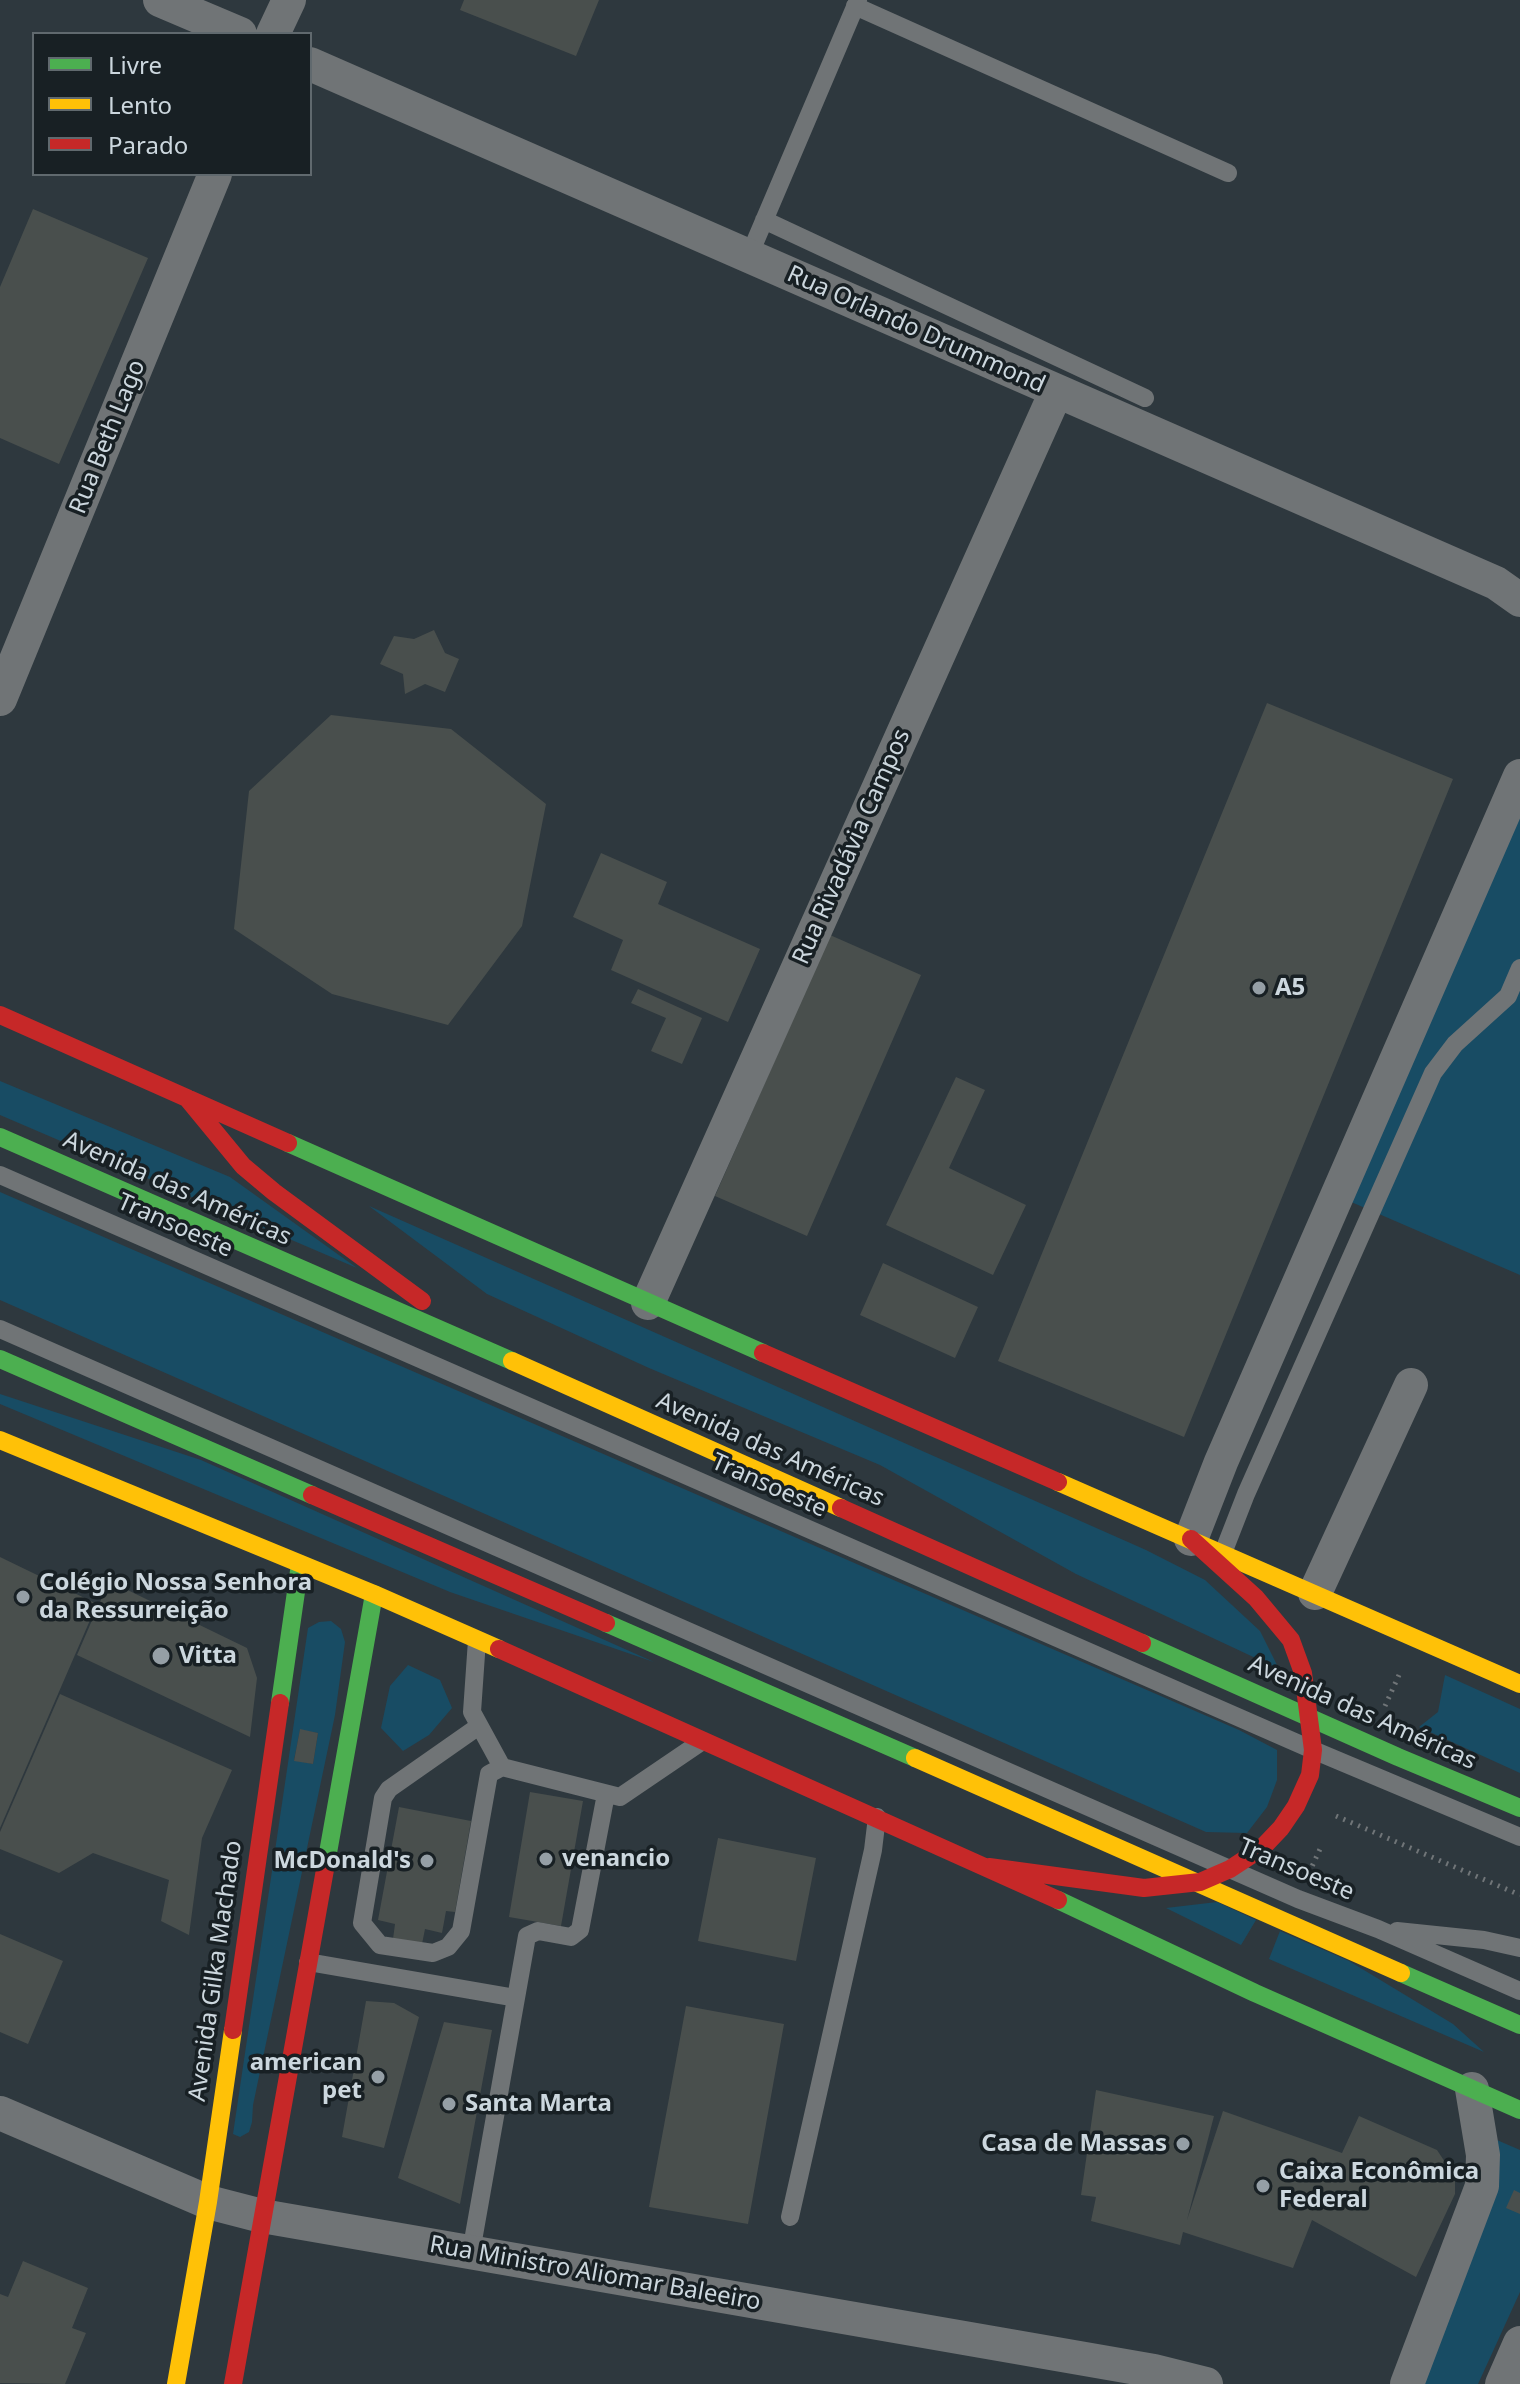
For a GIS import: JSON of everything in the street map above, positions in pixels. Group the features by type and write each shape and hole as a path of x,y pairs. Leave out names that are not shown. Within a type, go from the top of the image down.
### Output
{"main road":[{"path":"0,1015 648,1303 1520,1684"},
{"path":"187,1098 224,1145 274,1192 392,1280 514,1362"},
{"name":"Avenida das Américas","path":"0,1137 514,1362 1398,1757 1520,1808"},
{"path":"0,1359 1200,1882 1520,2025"},
{"path":"0,1440 374,1594 989,1867 1255,1993 1520,2110"},
{"path":"989,1867 1144,1888 1200,1882 1230,1869 1262,1848 1296,1806 1310,1775 1313,1750 1303,1673 1291,1640 1256,1598 1191,1539"},
{"name":"Avenida Gilka Machado","path":"176,2384 208,2202 300,1564"},
{"path":"233,2384 374,1594"}],"street":[{"path":"160,0 235,32"},
{"path":"274,32 289,0"},
{"name":"Rua Orlando Drummond","path":"312,65 1496,583 1520,600"},
{"name":"Rua Beth Lago","path":"0,699 214,176"},
{"name":"Rua Rivadávia Campos","path":"648,1303 1056,392"},
{"path":"1191,1539 1221,1462 1520,776"},
{"path":"1315,1593 1411,1385"},
{"path":"1407,2384 1482,2186 1483,2155 1472,2089"},
{"name":"Rua Ministro Aliomar Baleeiro","path":"0,2113 208,2202 262,2216 1154,2371 1206,2384"},
{"path":"1502,2384 1520,2343"}],"lane":[{"path":"749,256 856,3 1228,173"},
{"path":"764,220 1145,398"},
{"path":"1223,1553 1246,1494 1433,1073 1455,1044 1514,998 1520,968"},
{"name":"Transoeste","path":"0,1175 1313,1750 1520,1837"},
{"name":"Transoeste","path":"0,1329 1298,1899 1378,1929 1520,1991"},
{"path":"477,1640 472,1712 502,1767"},
{"path":"479,1726 389,1789 383,1798 362,1923 380,1945 433,1953 448,1947 461,1931 489,1774 502,1767 620,1797 703,1741"},
{"path":"471,2252 527,1936 538,1931 571,1937 580,1930 606,1794"},
{"path":"1433,1802 1520,1847"},
{"path":"790,2217 873,1850 877,1817"},
{"path":"1378,1929 1484,1940 1520,1948"},
{"path":"308,1962 516,1998"}],"path":[{"path":"1380,1717 1405,1663"},
{"path":"1335,1816 1520,1895"}],"shaded area":[{"path":"1520,797 1520,1275 1342,1198"},
{"path":"0,1081 230,1177 357,1268 0,1115"},
{"path":"0,1192 1239,1730 1277,1750 1277,1780 1267,1807 1247,1833 1206,1832 0,1300"},
{"path":"369,1206 1146,1550 1205,1580 1260,1631 1279,1669 1076,1574 880,1465 649,1368 487,1294"},
{"path":"0,1394 201,1460 654,1662 450,1592 0,1404"},
{"path":"331,1621 341,1629 345,1642 335,1715 253,2105 252,2122 249,2132 240,2137 233,2134 308,1628 319,1622","holes":["300,1730 318,1733 313,1764 294,1760"]},
{"path":"408,1665 440,1680 452,1708 429,1735 403,1751 381,1728 390,1686"},
{"path":"1445,1675 1520,1709 1520,1773 1419,1727 1438,1712"},
{"path":"1217,1902 1256,1920 1241,1945 1166,1908"},
{"path":"1280,1931 1349,1961 1453,2024 1484,2052 1269,1959"},
{"path":"1490,2137 1520,2150 1520,2292 1478,2384 1414,2384"}],"building":[{"path":"464,0 599,0 576,56 460,10"},
{"path":"33,209 148,258 59,464 0,438 0,287"},
{"path":"434,630 445,653 459,659 445,692 425,684 405,694 403,674 380,664 394,636 414,639"},
{"name":"A5","path":"1267,703 1453,779 1184,1437 998,1361"},
{"path":"331,715 451,729 546,804 522,926 448,1025 332,994 234,929 249,791"},
{"path":"601,853 667,882 658,904 760,949 728,1022 611,970 623,940 573,917"},
{"path":"830,935 921,975 807,1236 715,1196"},
{"path":"638,989 702,1018 682,1064 651,1051 666,1018 631,1003"},
{"path":"956,1077 985,1090 949,1168 1026,1205 993,1275 886,1225"},
{"path":"883,1263 978,1307 955,1358 860,1315"},
{"path":"0,1557 97,1604 0,1828"},
{"path":"109,1581 247,1648 257,1678 250,1737 77,1655"},
{"path":"60,1694 232,1770 202,1838 189,1935 161,1921 169,1880 93,1853 59,1873 0,1849 0,1832"},
{"path":"300,1729 318,1733 313,1764 294,1761"},
{"name":"venancio","path":"530,1792 583,1801 561,1926 509,1917"},
{"name":"McDonald's","path":"399,1807 471,1821 455,1912 446,1911 442,1933 425,1929 422,1944 393,1939 395,1924 378,1920"},
{"path":"718,1838 816,1858 796,1961 698,1941"},
{"path":"0,1934 63,1961 28,2044 0,2032"},
{"name":"american pet","path":"366,2001 394,2003 419,2017 384,2148 342,2137"},
{"path":"686,2006 784,2024 748,2224 649,2207"},
{"name":"Santa Marta","path":"444,2022 492,2030 460,2204 398,2178"},
{"path":"1096,2090 1214,2116 1187,2220 1223,2111 1342,2153 1359,2116 1437,2150 1455,2177 1455,2194 1416,2277 1312,2220 1293,2268 1183,2232 1180,2245 1091,2221 1096,2197 1081,2195"},
{"path":"1514,2190 1520,2193 1520,2214 1506,2208"},
{"path":"23,2261 88,2288 72,2328 86,2333 65,2384 0,2383 0,2294 8,2297"}],"traffic: fast":[{"path":"0,1137 512,1361"},
{"path":"288,1143 763,1353"},
{"path":"0,1359 312,1495"},
{"path":"280,1703 300,1564"},
{"path":"326,1864 374,1594"},
{"path":"606,1623 915,1758"},
{"path":"1142,1643 1520,1808"},
{"path":"1058,1900 1255,1993 1520,2110"},
{"path":"1401,1973 1520,2025"}],"traffic: slow":[{"path":"512,1361 841,1508"},
{"path":"0,1440 374,1594 499,1649"},
{"path":"1058,1482 1520,1684"},
{"path":"915,1758 1401,1973"},
{"path":"176,2384 208,2202 233,2030"}],"traffic: jam":[{"path":"0,1015 288,1143"},
{"path":"187,1098 243,1166 422,1301"},
{"path":"763,1353 1058,1482"},
{"path":"312,1495 606,1623"},
{"path":"841,1508 1142,1643"},
{"path":"989,1867 1144,1888 1200,1882 1230,1869 1262,1848 1296,1806 1310,1775 1313,1750 1303,1673 1291,1640 1256,1598 1191,1539"},
{"path":"499,1649 1058,1900"},
{"path":"233,2030 280,1703"},
{"path":"233,2384 326,1864"}],"place":[{"name":"A5","path":"1259,988"},
{"name":"Colégio Nossa Senhora da Ressurreição","path":"23,1597"},
{"name":"Vitta","path":"161,1656"},
{"name":"venancio","path":"546,1859"},
{"name":"McDonald's","path":"427,1861"},
{"name":"american pet","path":"378,2077"},
{"name":"Santa Marta","path":"449,2104"},
{"name":"Casa de Massas","path":"1183,2144"},
{"name":"Caixa Econômica Federal","path":"1263,2186"}]}
